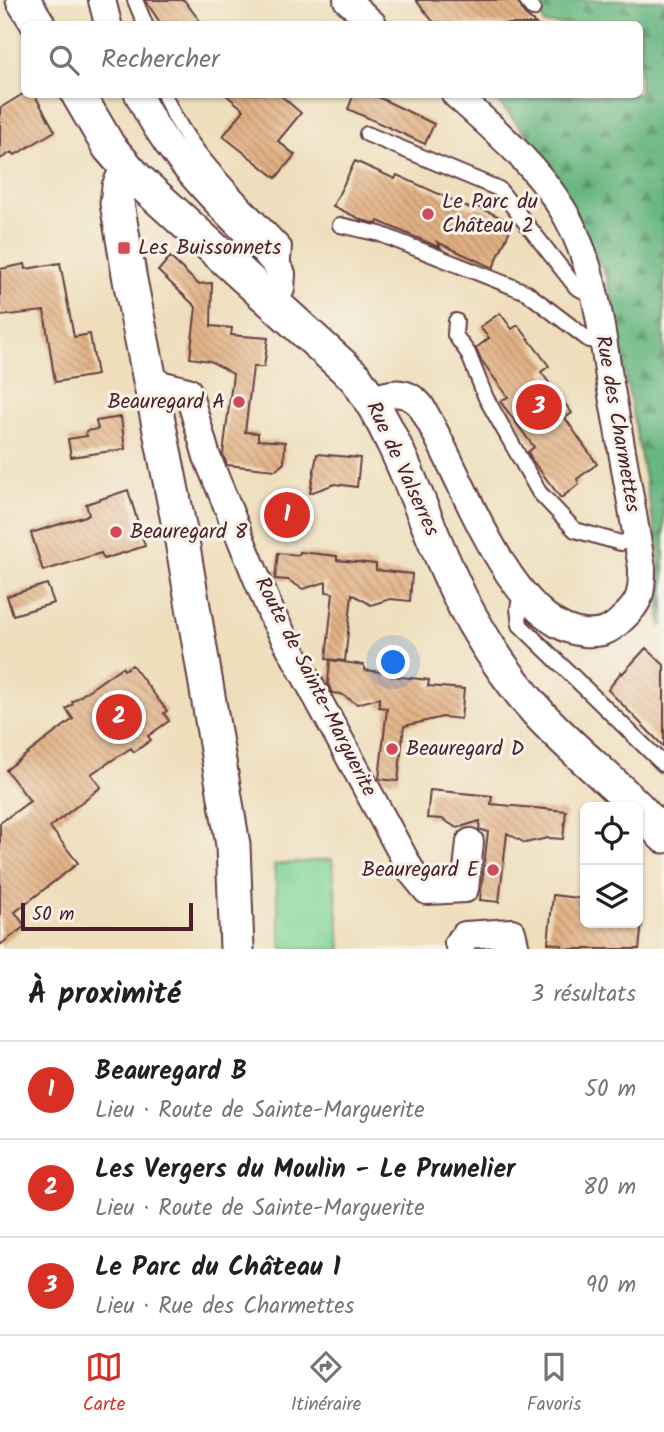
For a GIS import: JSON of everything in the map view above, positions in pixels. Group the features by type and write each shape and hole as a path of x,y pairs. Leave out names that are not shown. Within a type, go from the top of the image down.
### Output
{"street":[{"path":"23,0 35,21"},
{"path":"102,0 107,21"},
{"path":"347,0 370,21"},
{"name":"Rue de Valserres","path":"80,98 109,147 127,169 160,202 277,288 356,378 372,400 465,606 485,641 514,684 542,717 631,802"},
{"path":"140,98 165,143 192,177 266,253 277,288"},
{"name":"Rue des Charmettes","path":"372,400 401,393 414,398 421,405 488,539 522,591 538,610 556,624 575,632 599,634 616,625 632,610 642,593 642,568 602,339 585,260 564,213 543,180 513,145 459,98"},
{"path":"127,169 119,187 117,204 182,541 235,859 237,949"},
{"name":"Route de Sainte-Marguerite","path":"152,382 188,391 207,457 272,615 413,874 427,891 465,889 470,842"},
{"name":"Rue de Valserres","path":"643,814 664,836"},
{"path":"461,949 458,943 465,935 512,932 516,949"}],"lane":[{"path":"135,0 144,21"},
{"path":"166,98 173,117 196,149 284,246 277,288"},
{"path":"367,134 499,189 576,288 594,297"},
{"path":"340,225 380,234 526,292 589,341 602,339"},
{"path":"456,321 455,335 468,353 486,398 539,492 575,530 621,543 637,538"},
{"path":"522,591 518,608 520,625 664,765"}],"green space":[{"path":"536,0 664,0 664,625 660,626 659,553 607,278 546,157 495,98 643,98 643,21 543,21"},
{"path":"332,859 341,949 282,949 274,865"}],"building":[{"path":"145,0 184,0 200,21 159,21"},
{"path":"416,0 517,0 525,15 532,21 433,21"},
{"path":"21,95 21,98 36,98 55,131 15,155 12,152 0,159 0,108"},
{"path":"230,98 284,98 301,113 278,141 295,155 276,178 223,136 244,110"},
{"path":"352,98 380,98 434,124 425,144 348,109"},
{"name":"Le Parc du Château 2","path":"355,161 395,179 397,175 474,210 476,206 513,223 493,268 437,242 441,248 378,221 377,224 362,220 333,206"},
{"path":"170,257 198,284 212,283 211,326 232,328 231,335 268,338 264,367 253,367 245,432 258,433 258,440 285,442 284,463 276,470 227,465 223,454 233,374 210,361 190,358 196,307 158,271"},
{"path":"60,263 74,337 90,334 97,375 55,382 44,311 0,316 0,269 25,264 26,269"},
{"path":"500,313 512,329 518,325 549,366 541,372 572,413 565,418 597,464 577,479 579,484 561,498 532,460 528,452 534,447 500,401 508,397 481,360 476,348 489,338 480,327"},
{"path":"121,417 125,449 71,457 68,439 87,436 86,431 98,429 96,421"},
{"path":"317,454 360,458 357,487 335,484 310,493"},
{"name":"Beauregard 8","path":"128,490 145,546 104,559 101,553 43,571 31,533 89,515 86,504"},
{"path":"300,552 337,556 337,560 376,564 376,570 412,574 410,601 390,599 371,605 352,594 345,661 326,659 333,593 326,592 326,582 303,589 288,580 275,579 278,553 299,555"},
{"path":"47,584 54,603 13,615 7,596"},
{"path":"646,648 664,665 664,747 608,690 621,672 622,674"},
{"name":"Beauregard D","path":"330,660 364,665 364,670 391,673 391,676 429,680 428,686 464,689 461,719 443,717 404,726 398,781 379,779 387,708 379,707 379,698 357,704 341,694 332,693 328,684"},
{"path":"132,665 167,711 164,713 169,721 148,736 151,740 134,752 131,748 91,774 101,787 50,827 78,863 15,912 25,926 0,945 0,823 30,801 6,770 73,719 66,709 72,702 122,667 124,670"},
{"name":"Beauregard E","path":"430,790 492,796 491,804 566,811 563,839 548,838 525,843 507,833 499,902 480,900 488,832 479,829 480,821 457,828 442,819 427,818"},
{"path":"553,895 580,898 580,928 641,928 639,949 561,949 562,945 548,943"}],"place":[{"name":"Le Parc du Château 2","path":"428,214"},
{"name":"Les Buissonnets","path":"124,248"},
{"name":"Beauregard A","path":"239,402"},
{"name":"Le Parc du Château 1","path":"539,407"},
{"name":"Beauregard B","path":"287,515"},
{"name":"Beauregard 8","path":"116,532"},
{"name":"Les Vergers du Moulin - Le Prunelier","path":"119,717"},
{"name":"Beauregard D","path":"392,749"},
{"name":"Beauregard E","path":"493,870"}]}
